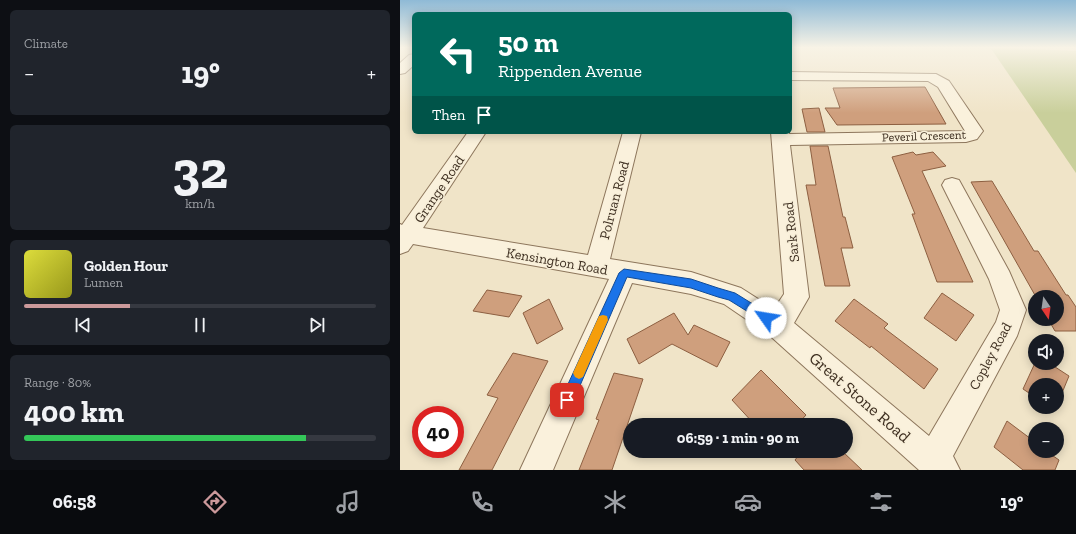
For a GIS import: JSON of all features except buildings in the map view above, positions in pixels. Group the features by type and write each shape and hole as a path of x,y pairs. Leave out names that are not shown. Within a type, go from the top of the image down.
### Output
{"street":[{"name":"Peveril Crescent","path":"780,136 966,136 971,135 974,131 944,84 931,77 792,76"},
{"name":"Grange Road","path":"403,238 476,134"},
{"name":"Polruan Road","path":"596,268 631,134"},
{"name":"Sark Road","path":"777,325 797,297 780,136"},
{"name":"Copley Road","path":"938,465 1008,327 1013,310 1001,278 952,185"},
{"name":"Kensington Road","path":"403,238 691,284 732,296 777,325"},
{"path":"536,470 624,273"},
{"name":"Great Stone Road","path":"777,325 938,465"}],"green space":[{"path":"1005,69 1076,69 1076,173"}],"slow traffic":[{"path":"579,373 603,320"}],"route":[{"path":"567,400 624,273 691,284 732,296 766,318"}]}
